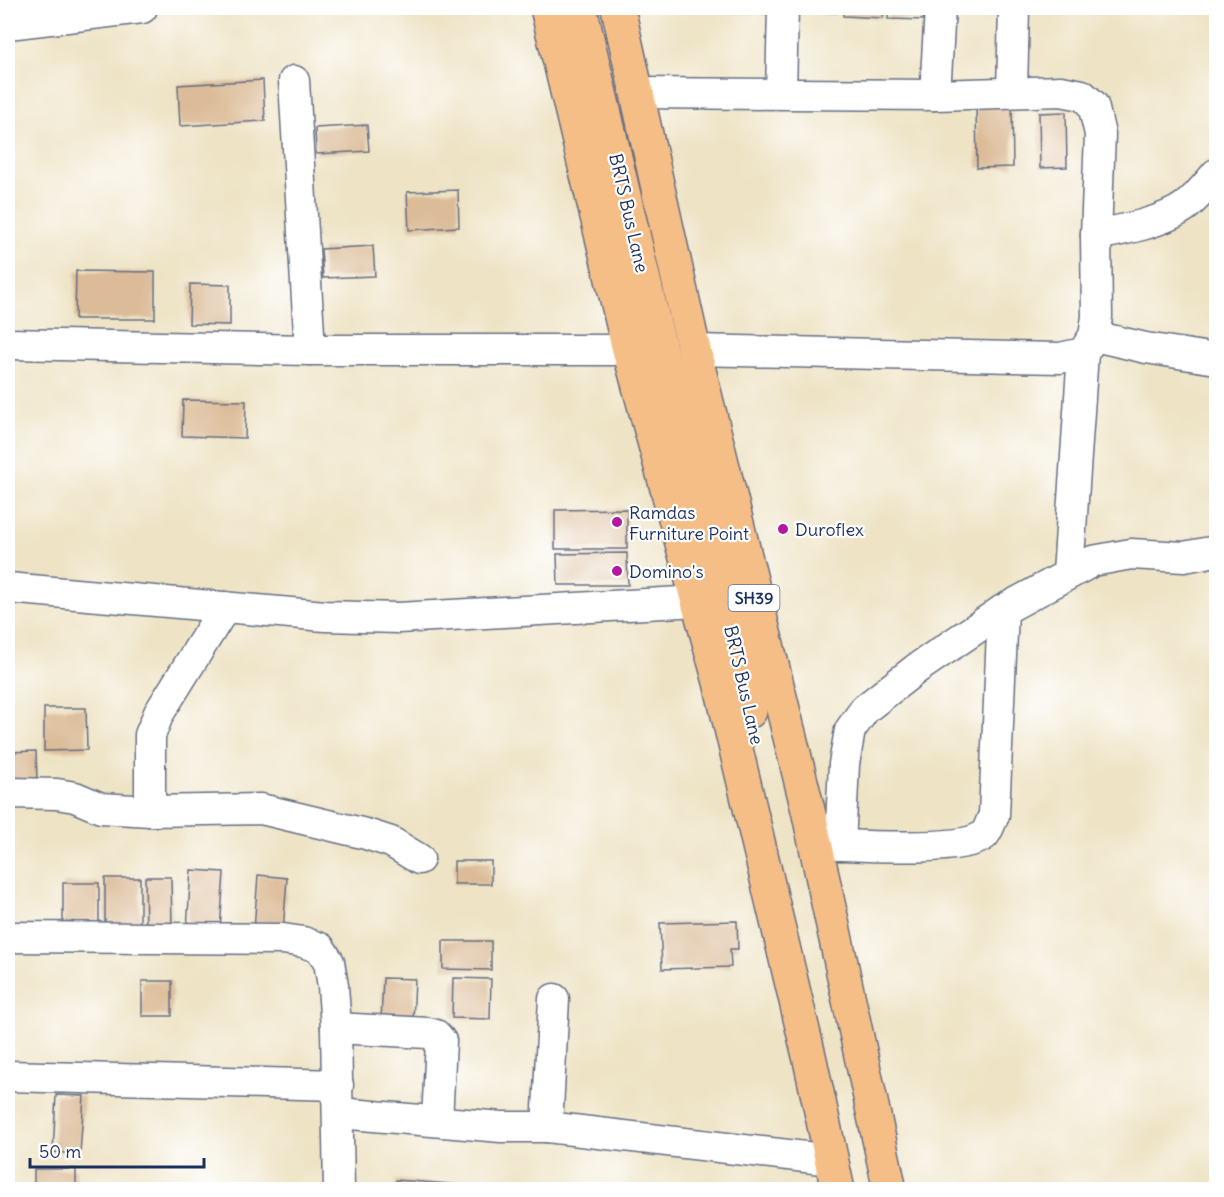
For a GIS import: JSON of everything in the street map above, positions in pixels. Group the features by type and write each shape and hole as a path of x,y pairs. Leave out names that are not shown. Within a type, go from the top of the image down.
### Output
{"main road":[{"name":"SH39","path":"547,8 630,350 720,682 796,1002 834,1175"},
{"name":"BRTS Bus Lane","path":"580,8 660,350 717,568 832,1057 859,1190"},
{"name":"SH39","path":"618,8 694,350 828,844 890,1190"}],"street":[{"path":"8,24 142,8"},
{"path":"781,93 783,8"},
{"path":"935,95 940,8"},
{"path":"1012,92 1014,8"},
{"path":"294,81 310,350"},
{"path":"638,93 988,95 1061,91 1082,95 1093,105 1100,134 1096,235 1097,317 1088,344 1068,573"},
{"path":"1096,235 1123,230 1185,207 1216,174"},
{"path":"8,344 310,350 630,350"},
{"path":"694,350 1060,358 1088,344 1146,348 1216,359"},
{"path":"1003,610 994,815 985,835 970,842 917,847 828,844 850,730 865,709 916,669 1003,610 1093,561 1131,554 1184,557 1216,551"},
{"path":"8,588 325,616 398,618 698,601"},
{"path":"150,811 150,735 159,712 225,607"},
{"path":"8,793 57,794 75,797 101,808 150,811 226,809 269,811 366,834 391,843 419,859"},
{"path":"8,937 284,939 320,948 329,962 333,986 339,1099 339,1190"},
{"path":"547,1127 554,999"},
{"path":"336,1029 436,1035 441,1041 437,1121"},
{"path":"8,1076 339,1099 437,1121 501,1127 547,1127 834,1175"}],"building":[{"path":"732,8 773,8 773,14 731,13"},
{"path":"796,8 837,8 837,13 796,11"},
{"path":"843,8 884,8 883,18 843,16"},
{"path":"889,8 928,8 928,20 888,19"},
{"path":"1026,8 1076,8 1076,10 1026,10"},
{"path":"263,80 265,121 180,126 178,85"},
{"path":"1012,103 1013,167 977,168 976,104"},
{"path":"1066,112 1067,167 1040,168 1039,113"},
{"path":"367,125 369,151 316,154 315,128"},
{"path":"458,190 459,227 409,230 407,192"},
{"path":"373,246 375,276 323,278 321,249"},
{"path":"76,271 155,272 155,319 75,319"},
{"path":"190,284 230,285 230,325 189,324"},
{"path":"183,400 246,401 245,438 182,436"},
{"path":"627,509 627,549 555,549 555,510"},
{"path":"627,553 628,585 558,585 557,554"},
{"path":"44,708 86,708 87,750 44,751"},
{"path":"36,751 37,782 8,782 8,752"},
{"path":"454,861 491,861 491,884 454,884"},
{"path":"191,870 224,872 220,931 187,928"},
{"path":"258,875 287,878 283,932 254,930"},
{"path":"145,877 171,877 172,928 146,929"},
{"path":"105,878 140,878 140,928 105,928"},
{"path":"63,883 99,883 99,927 63,928"},
{"path":"737,921 738,949 730,949 731,967 662,969 660,923"},
{"path":"443,941 491,941 491,970 443,969"},
{"path":"383,978 415,979 413,1023 381,1022"},
{"path":"453,978 491,979 490,1019 452,1018"},
{"path":"142,981 172,981 172,1016 142,1016"},
{"path":"56,1095 84,1096 80,1154 53,1152"},
{"path":"34,1169 76,1169 76,1190 34,1190"},
{"path":"396,1180 463,1185 462,1190 395,1190"}],"place":[{"name":"Ramdas Furniture Point","path":"617,522"},
{"name":"Duroflex","path":"783,529"},
{"name":"Domino's","path":"617,571"}]}
